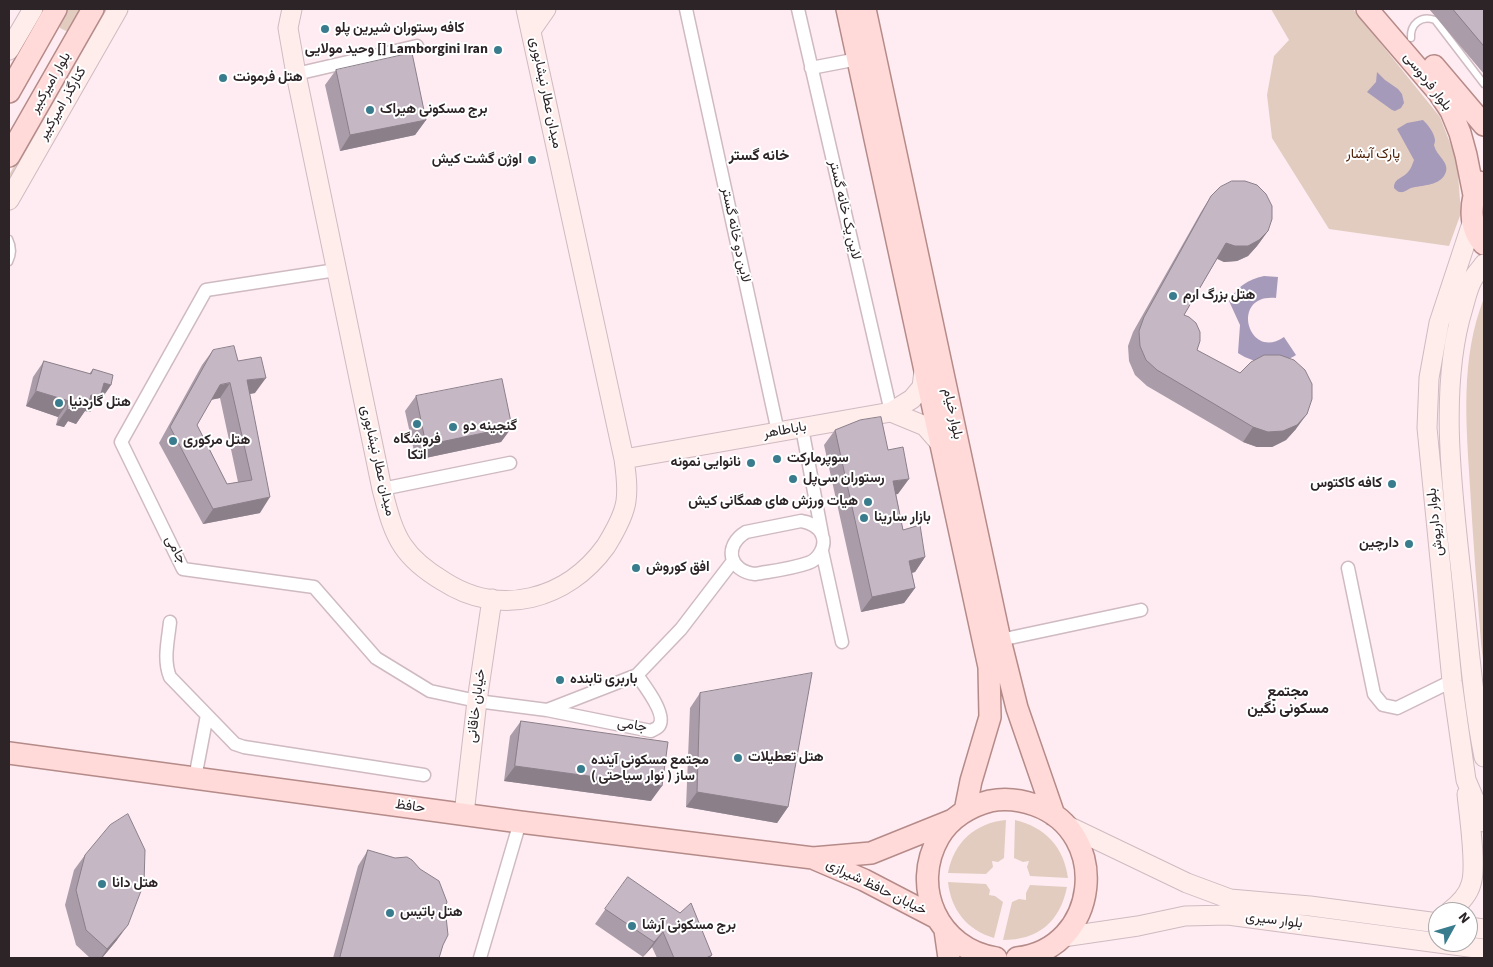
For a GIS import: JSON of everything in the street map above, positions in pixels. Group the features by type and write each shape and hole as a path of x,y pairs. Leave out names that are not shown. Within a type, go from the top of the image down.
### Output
{"main road":[{"name":"بلوار امیرکبیر","path":"9,156 93,9"},
{"name":"بلوار خیام","path":"847,9 988,667 990,717 959,815"},
{"name":"بلوار خیام","path":"866,9 1000,640 1017,708 1060,820 1075,838 1082,852 1086,867 1087,883 1085,898 1080,912 1073,925 1053,947"},
{"name":"بلوار فردوسی","path":"1367,9 1451,111 1460,133 1474,194"},
{"name":"بلوار فردوسی","path":"1386,9 1484,125"},
{"path":"9,92 18,55 55,12"},
{"path":"55,12 51,20 53,31 61,38 72,38 80,31"},
{"path":"18,55 47,52 55,59 57,70 55,75"},
{"path":"1484,176 1478,182 1474,194 1472,223 1476,235 1484,244"},
{"name":"حافظ","path":"9,753 520,822 812,858"},
{"name":"خیابان حافظ شیرازی","path":"812,858 871,853 980,804 995,800 1010,799 1033,804 1060,820"},
{"path":"949,958 941,924 928,890 927,876 929,860 934,845 942,832 959,815"},
{"name":"خیابان حافظ شیرازی","path":"812,858 864,880 941,924 967,948 996,958"},
{"path":"1017,958 1053,947"}],"street":[{"path":"18,55 33,9"},
{"name":"کنارگذر امیرکبیر","path":"9,200 118,9"},
{"name":"میدان عطار نیشابوری","path":"292,9 288,28 296,74 382,490 392,524 403,546 422,566 448,584 460,590 492,599 525,600 564,586 590,565 609,541 619,522 626,502 627,482 624,460 532,29 526,9"},
{"path":"532,29 546,9"},
{"name":"لاین دو خانه گستر","path":"686,9 778,432"},
{"name":"لاین یک خانه گستر","path":"798,9 890,412"},
{"path":"296,74 417,46"},
{"path":"811,68 858,59"},
{"name":"بلوار داریوش","path":"1472,223 1439,323 1429,378 1427,428 1452,681 1466,780 1484,822"},
{"name":"بلوار داریوش","path":"1484,264 1472,280 1457,328 1451,379 1450,428 1455,512 1468,644 1477,722 1484,757"},
{"name":"جامی","path":"336,270 206,290 121,442 183,568 314,587 376,658 430,691 477,701 547,710 651,731 661,722 659,712 637,675"},
{"name":"باباطاهر","path":"624,460 890,412 912,399 922,387 924,371"},
{"path":"890,412 925,426 940,442"},
{"path":"802,428 824,542 822,551 842,642"},
{"path":"382,490 510,464"},
{"name":"جامی","path":"547,710 637,675 681,628 733,561 733,544 738,537 746,532 801,521 810,522 822,534"},
{"path":"733,561 738,568 746,573 755,574 810,563 822,551"},
{"path":"1348,568 1374,694 1383,705 1397,708 1452,681"},
{"name":"خیابان خاقانی","path":"464,814 477,701 492,599"},
{"path":"1000,640 1141,610"},
{"path":"170,622 166,656 166,668 170,677 235,744 244,747 424,774"},
{"path":"195,778 207,715"},
{"path":"1461,902 1471,885 1473,868 1466,780"},
{"name":"بلوار سیری","path":"1060,820 1187,883 1230,899 1428,919"},
{"path":"480,958 520,822"},
{"name":"بلوار سیری","path":"1053,947 1185,916 1228,915 1484,949"}],"lane":[{"path":"1411,38 1412,28 1420,20 1430,18 1435,20 1484,84"},
{"path":"9,239 12,246 12,256 9,262"}],"green space":[{"path":"67,9 82,9 69,30 66,31 60,28 60,21"},
{"path":"104,9 110,9 9,187 9,175"},
{"name":"پارک آبشار","path":"1271,9 1353,9 1440,117 1457,161 1461,213 1449,246 1329,229 1272,138 1267,95 1274,56 1289,40"},
{"path":"1484,298 1484,668 1468,463 1466,391 1471,344"},
{"path":"1006,820 1004,858 998,862 992,861 993,867 986,874 948,873 955,852 968,836 985,825"},
{"path":"1015,820 1026,823 1044,833 1051,840 1062,857 1068,878 1030,876 1027,867 1029,861 1023,862 1014,858"},
{"path":"948,882 986,884 990,890 989,895 995,896 1003,902 994,938 976,930 962,918 953,901"},
{"path":"1030,885 1067,887 1059,910 1045,927 1027,937 1003,940 1012,902 1019,899 1026,900 1026,893"}],"shaded area":[{"path":"1377,72 1402,94 1404,103 1401,108 1395,111 1392,110 1367,92 1376,82"},
{"path":"1423,120 1433,134 1434,146 1444,161 1446,172 1437,182 1399,192 1394,188 1395,182 1409,171 1414,160 1397,129 1407,123"},
{"path":"1264,276 1278,277 1276,298 1261,299 1252,306 1248,315 1249,325 1253,334 1261,341 1271,342 1284,337 1296,355 1290,359 1267,362 1251,360 1238,353 1240,325 1229,301 1244,284"}],"building":[{"path":"1453,9 1484,9 1484,46"},
{"name":"برج مسکونی هیراک","path":"412,53 426,120 350,135 336,70"},
{"name":"هتل بزرگ ارم","path":"1232,181 1245,181 1257,185 1266,194 1272,206 1272,219 1268,231 1259,240 1248,246 1235,246 1226,243 1184,315 1196,323 1200,332 1197,350 1240,373 1251,362 1264,355 1280,355 1294,360 1305,370 1312,384 1312,399 1307,414 1297,425 1283,431 1268,432 1253,427 1157,370 1146,360 1140,346 1139,331 1144,317 1211,196 1220,187"},
{"path":"234,346 238,361 261,357 266,378 247,380 270,497 213,509 170,427 213,350","holes":["230,383 252,480 227,484 197,425 220,385"]},
{"path":"44,361 91,374 93,369 113,375 111,385 104,383 100,397 91,395 87,409 77,405 75,411 67,409 69,401 36,391"},
{"name":"گنجینه دو","path":"502,379 512,427 426,445 416,396"},
{"name":"بازار سارینا","path":"881,417 888,450 903,447 909,479 893,481 903,530 920,525 925,557 909,561 915,588 872,597 835,430 860,420"},
{"name":"هتل تعطیلات","path":"812,673 788,807 697,792 700,693"},
{"path":"521,721 668,742 662,786 515,766"},
{"name":"هتل دانا","path":"128,814 145,850 144,883 128,925 107,949 86,930 76,890 85,855 110,825"},
{"name":"هتل باتیس","path":"368,850 395,858 407,857 420,869 439,881 447,902 445,907 448,935 439,958 340,958"},
{"path":"628,877 680,913 691,903 712,955 706,958 674,958 663,932 654,942 605,909"}],"place":[{"name":"کافه رستوران شیرین پلو","path":"325,29"},
{"name":"وحید مولایی [] Lamborgini Iran","path":"498,50"},
{"name":"هتل فرمونت","path":"223,78"},
{"name":"برج مسکونی هیراک","path":"370,110"},
{"name":"اوژن گشت كيش","path":"532,160"},
{"name":"هتل بزرگ ارم","path":"1173,296"},
{"name":"هتل گاردنیا","path":"59,403"},
{"name":"فروشگاه اتکا","path":"417,424"},
{"name":"گنجینه دو","path":"453,427"},
{"name":"هتل مرکوری","path":"173,441"},
{"name":"سوپرمارکت","path":"777,459"},
{"name":"نانوایی نمونه","path":"751,463"},
{"name":"رستوران سی‌پل","path":"793,479"},
{"name":"کافه کاکتوس","path":"1392,484"},
{"name":"هیات ورزش های همگانی کیش","path":"868,502"},
{"name":"بازار سارینا","path":"864,518"},
{"name":"دارچین","path":"1409,544"},
{"name":"افق کوروش","path":"636,568"},
{"name":"باربری تابنده","path":"560,680"},
{"name":"هتل تعطیلات","path":"738,758"},
{"name":"مجتمع مسکونی آینده ساز ( نوار سیاحتی )","path":"581,769"},
{"name":"هتل دانا","path":"102,884"},
{"name":"هتل باتیس","path":"390,913"},
{"name":"برج مسکونی آرشا","path":"632,926"}],"district":[{"name":"خانه گستر","path":"759,157"},
{"name":"مجتمع مسکونی نگین","path":"1288,702"}]}
